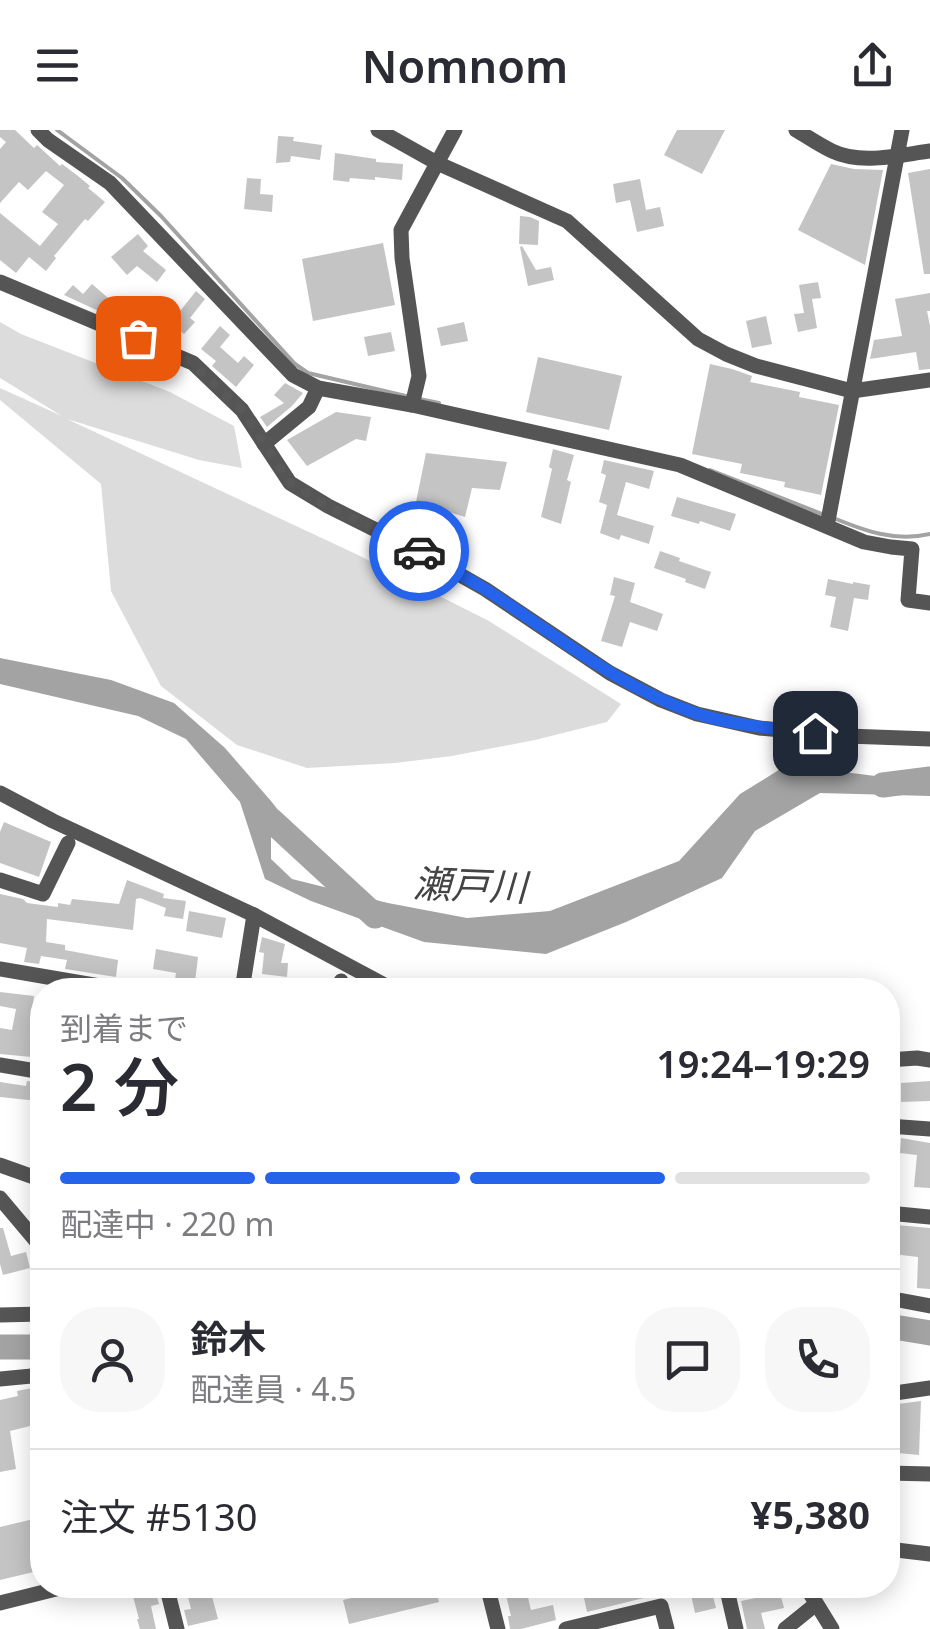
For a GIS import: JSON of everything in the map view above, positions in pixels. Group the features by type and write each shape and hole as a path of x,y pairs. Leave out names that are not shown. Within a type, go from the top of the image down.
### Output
{"street":[{"path":"38,130 110,183 293,374 318,388 680,465 864,542 912,549 930,545"},
{"path":"378,130 436,163 567,222 698,339 726,354 756,366 852,391 930,380"},
{"path":"412,405 418,376 400,230 456,130"},
{"path":"796,130 855,158 930,151"},
{"path":"828,526 902,130"},
{"path":"0,282 193,364 242,410 290,483 485,589 610,673 660,700 697,714 759,728 930,740"},
{"path":"264,444 309,407 318,388"},
{"path":"912,549 908,600 930,604"},
{"path":"0,794 254,916 371,978"},
{"path":"0,880 43,894 68,842"},
{"path":"244,978 254,916"},
{"path":"0,969 52,978"},
{"path":"900,1059 930,1060"},
{"path":"0,1065 30,1070"},
{"path":"900,1127 930,1129"},
{"path":"0,1164 30,1175"},
{"path":"1,1200 30,1234"},
{"path":"900,1214 930,1218"},
{"path":"900,1300 930,1306"},
{"path":"0,1315 30,1314"},
{"path":"0,1379 30,1376"},
{"path":"900,1392 930,1388"},
{"path":"900,1473 930,1474"},
{"path":"900,1550 930,1554"},
{"path":"0,1602 30,1595"},
{"path":"169,1598 177,1629"},
{"path":"490,1598 498,1629"},
{"path":"728,1598 736,1629"},
{"path":"813,1598 832,1629"},
{"path":"786,1629 816,1604"},
{"path":"566,1629 661,1606 667,1629"}],"shaded area":[{"path":"0,322 21,334 170,392 234,426 242,468 199,460 67,419 356,554 489,621 621,704 607,722 535,740 395,763 307,768 237,745 161,686 111,591 101,484 0,400 0,388 62,416 0,378"},
{"path":"0,658 111,680 174,703 225,748 310,851 271,828 271,859 292,879 467,918 550,911 679,861 740,794 782,768 930,780 930,796 820,793 755,831 722,878 546,954 424,942 311,901 265,879 240,802 186,739 138,716 0,684"}],"building":[{"path":"0,130 15,130 34,148 37,145 105,202 88,221 85,219 46,271 29,257 16,273 0,260 0,213 40,246 58,224 42,212 64,185 46,171 28,190 19,182 0,203 0,149 6,142 0,137"},
{"path":"677,130 725,130 702,174 664,155"},
{"path":"278,136 322,145 320,160 291,156 290,162 276,163"},
{"path":"335,153 403,164 402,180 333,180"},
{"path":"831,164 883,170 865,265 798,230"},
{"path":"930,169 930,274 924,274 908,173"},
{"path":"247,178 261,179 260,194 273,195 272,212 244,209"},
{"path":"640,179 646,210 660,207 664,226 637,232 630,200 616,203 613,184"},
{"path":"520,216 539,221 538,245 519,244"},
{"path":"138,234 148,246 143,251 166,270 157,282 137,266 127,275 111,257"},
{"path":"383,243 395,305 313,321 302,259"},
{"path":"522,246 536,270 551,267 554,280 528,286"},
{"path":"818,282 821,298 812,299 817,328 798,332 794,314 804,313 799,285"},
{"path":"92,284 115,304 105,314 64,295 73,285 83,294"},
{"path":"196,291 205,299 190,318 195,322 184,334 177,328 167,340 154,335 178,308 181,310"},
{"path":"930,293 930,369 919,370 916,352 870,359 874,340 902,336 895,299"},
{"path":"766,316 772,344 752,348 746,321"},
{"path":"464,322 468,341 441,346 437,328"},
{"path":"220,326 230,335 220,347 238,363 244,356 254,365 236,387 212,366 216,361 201,349"},
{"path":"391,332 395,351 368,356 364,337"},
{"path":"538,357 622,376 609,430 526,412"},
{"path":"710,364 752,376 750,382 839,405 821,495 784,487 785,482 740,473 742,464 692,454"},
{"path":"285,383 303,393 267,427 260,417 284,403 274,395"},
{"path":"336,412 371,417 366,441 356,439 307,466 287,440"},
{"path":"553,449 574,455 561,524 541,517"},
{"path":"426,453 507,462 500,490 472,488 465,517 416,502"},
{"path":"604,460 654,471 649,489 626,482 617,515 654,526 649,544 600,533 607,505 599,502 606,475 601,473"},
{"path":"677,497 736,514 730,531 671,516"},
{"path":"660,551 711,572 705,589 654,568"},
{"path":"614,577 635,583 630,602 663,614 657,631 630,622 622,647 601,641 615,596 610,595"},
{"path":"828,579 870,585 868,600 854,598 848,631 830,627 836,597 825,595"},
{"path":"4,822 51,842 39,877 0,863 0,832"},
{"path":"127,880 164,894 163,898 186,901 183,919 164,916 166,908 140,898 136,899 133,930 47,919 46,942 65,945 65,950 118,960 116,977 65,969 67,960 41,956 39,964 24,962 27,948 0,943 0,894 58,907 58,903 70,905 72,899 119,904"},
{"path":"189,911 226,918 222,938 186,931"},
{"path":"262,937 285,944 281,963 288,963 287,977 262,974"},
{"path":"156,949 198,957 195,978 175,978 176,973 153,969"},
{"path":"0,992 30,996 30,1057 0,1054 0,1028 12,1030 16,1009 0,1006"},
{"path":"30,1081 30,1100 0,1097 0,1082 26,1086"},
{"path":"930,1081 930,1101 901,1102 901,1083"},
{"path":"901,1138 930,1143 930,1188 914,1187 917,1155 900,1153"},
{"path":"900,1225 930,1228 930,1289 917,1288 918,1257 900,1255"},
{"path":"0,1228 11,1256 26,1252 30,1268 3,1275"},
{"path":"30,1388 30,1426 10,1431 16,1469 0,1472 0,1400 18,1396 17,1391"},
{"path":"921,1401 919,1455 900,1453 900,1404"},
{"path":"30,1520 30,1573 0,1580 0,1527"},
{"path":"133,1598 157,1598 159,1604 151,1606 156,1629 140,1629"},
{"path":"188,1598 212,1598 218,1619 188,1626 184,1610 191,1609"},
{"path":"438,1598 439,1602 349,1624 343,1600"},
{"path":"507,1598 528,1598 531,1610 553,1605 556,1620 510,1629"},
{"path":"584,1598 644,1598 587,1612"},
{"path":"692,1598 713,1598 716,1608 695,1613"},
{"path":"781,1598 784,1608 761,1613 765,1629 747,1629 741,1601"}],"waterway":[{"path":"57,130 122,178 161,216 295,364 308,373 410,397"},
{"path":"419,399 439,403"},
{"path":"710,470 822,514"},
{"path":"831,517 892,536 930,534"},
{"name":"瀬戸川","path":"883,785 930,779"},
{"name":"瀬戸川","path":"272,821 375,916"},
{"path":"900,1328 930,1333"},
{"path":"0,1347 30,1347"}],"way so far":[{"path":"138,338 193,364 242,410 290,483 419,551"}],"route":[{"path":"419,551 485,589 610,673 660,700 732,723 815,733"}]}
